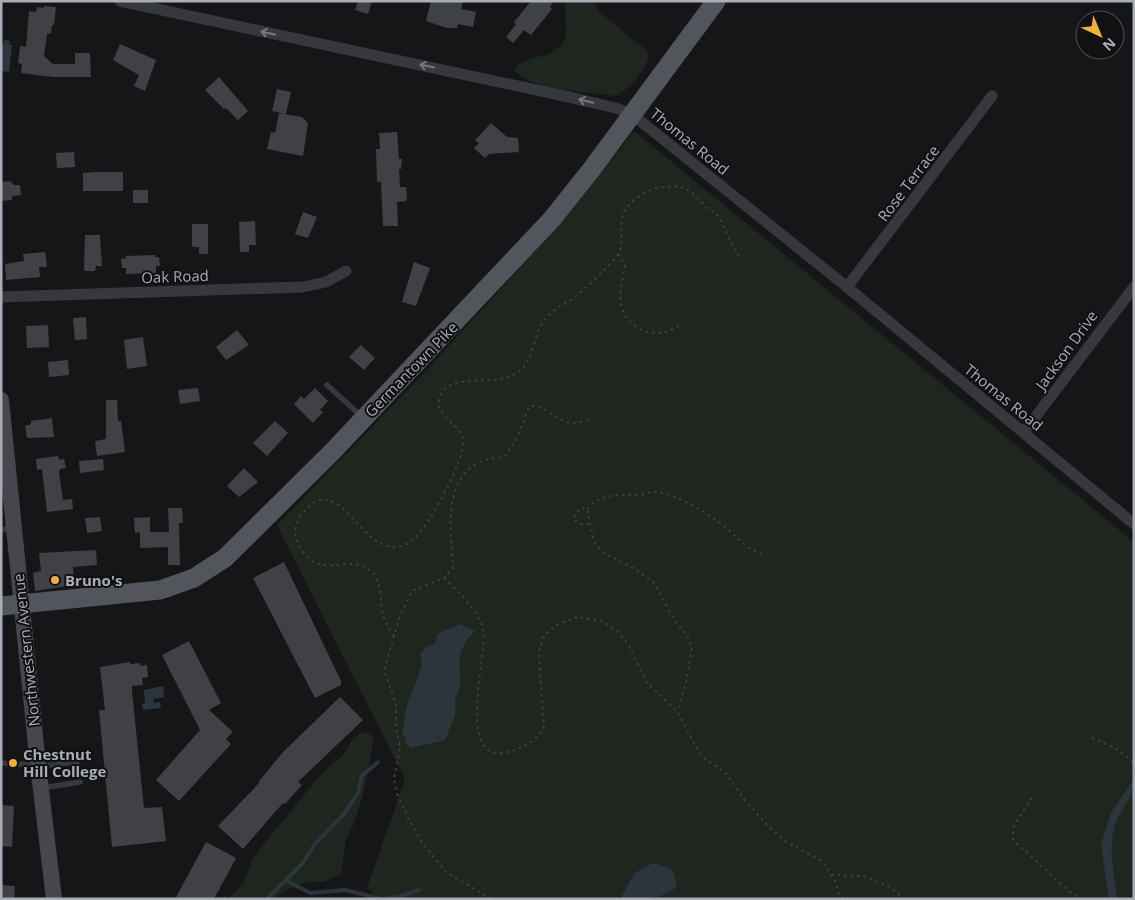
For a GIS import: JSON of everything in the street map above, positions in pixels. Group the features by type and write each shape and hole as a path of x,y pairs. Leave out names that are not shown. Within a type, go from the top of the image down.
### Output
{"main road":[{"name":"Germantown Pike","path":"1,606 160,590 205,572 240,544 363,419 552,219 633,115 716,1"}],"street":[{"name":"Thomas Road","path":"120,1 560,95 616,108 633,115 847,287 1134,524"},
{"name":"Rose Terrace","path":"847,287 992,96"},
{"name":"Oak Road","path":"1,297 303,287 326,282 346,271"},
{"name":"Jackson Drive","path":"1024,432 1134,287"},
{"name":"Northwestern Avenue","path":"1,400 8,529 21,605 54,899"}],"lane":[{"path":"327,385 363,419"},
{"path":"1,763 38,766 78,762"},
{"path":"41,789 80,782"}],"path":[{"path":"394,636 384,617 374,574 363,566 321,566 310,561 298,544 295,536 300,518 308,507 319,500 327,500 350,514 368,536 382,545 392,547 404,544 415,538 445,493 463,451 461,433 440,409 439,398 444,390 459,381 475,380 489,382 515,374 524,368 539,328 545,319 586,287 618,254 624,212 642,195 652,189 672,186 695,193 707,208 714,212 739,256"},
{"path":"618,254 625,265 620,298 622,309 628,320 634,326 651,333 668,332 683,324"},
{"path":"491,899 446,872 433,858 408,818 396,792 394,769 400,748 396,727 396,705 385,672 400,616 412,591 444,578 453,568 451,512 457,487 466,472 483,460 505,456 517,438 529,407 534,405 564,421 573,423 589,420"},
{"path":"589,524 580,524 573,519 580,508 587,509 599,499 624,494 632,496 655,492 667,494 712,517 745,546 765,555"},
{"path":"587,509 594,542 602,552 634,568 654,583 675,621 688,637 692,648 686,683 677,711"},
{"path":"444,578 480,620 484,644 478,684 478,729 486,750 491,753 513,751 536,740 544,729 539,652 544,635 558,624 578,617 602,621 618,632 628,644 647,683 677,711 698,752 706,760 725,772 744,799 769,827 786,842 822,861 844,899"},
{"path":"1092,738 1115,748 1134,762"},
{"path":"1032,798 1014,825 1013,840 1072,894 1082,899"},
{"path":"831,875 864,876 888,886 904,899"}],"shaded area":[{"path":"565,1 594,1 598,11 646,50 649,56 641,73 616,96 548,87 523,78 515,71 517,65 532,58 548,55 561,45 566,36"},
{"path":"4,40 10,41 9,45 12,45 9,72 1,71 1,44 4,44"},
{"path":"634,131 1134,542 1134,899 380,899 367,888 405,779 277,525 426,371 565,218"},
{"path":"460,624 475,631 468,638 461,651 459,663 461,683 455,700 455,715 445,740 411,748 406,743 405,736 402,735 406,708 422,665 420,654 426,647 435,644 437,634"},
{"path":"163,686 164,697 153,699 154,703 160,702 161,708 143,710 142,704 145,703 144,690"},
{"path":"360,733 368,733 374,738 365,788 354,824 346,839 341,874 324,882 307,882 285,890 275,899 228,899 243,884 254,856 308,790 328,767 342,756 352,740"},
{"path":"1134,779 1132,792 1116,822 1112,838 1117,899 1109,899 1101,845 1111,813"},
{"path":"651,864 658,864 673,871 677,886 672,891 659,896 643,899 620,899 635,873"}],"building":[{"path":"358,1 372,1 368,14 355,10"},
{"path":"431,1 463,1 461,9 476,12 473,27 458,24 457,28 447,28 426,21"},
{"path":"531,1 554,1 550,7 552,9 531,35 524,30 513,43 506,37 516,24 514,22"},
{"path":"44,6 56,7 54,25 52,25 51,33 47,34 44,56 53,64 75,64 75,53 90,53 91,77 53,77 21,73 22,64 18,63 20,46 26,47 29,11 36,12 37,7 44,8"},
{"path":"120,44 156,60 145,91 134,86 139,75 113,60"},
{"path":"219,77 248,111 238,120 205,90"},
{"path":"277,89 291,92 286,114 272,111"},
{"path":"279,113 302,117 308,123 303,156 267,149 271,132 275,133"},
{"path":"491,123 507,137 518,138 519,152 489,154 485,158 474,148 479,143 475,140"},
{"path":"397,132 399,159 402,159 401,169 399,169 400,187 406,187 407,198 406,201 397,202 398,226 383,226 381,182 377,182 376,149 380,149 379,133"},
{"path":"74,152 75,167 57,168 56,153"},
{"path":"123,172 123,191 83,191 83,173"},
{"path":"10,181 14,185 20,185 21,195 12,196 12,200 1,201 1,182"},
{"path":"133,190 148,190 148,203 133,203"},
{"path":"303,212 317,217 308,238 295,234"},
{"path":"255,221 256,245 249,245 249,252 240,252 239,222"},
{"path":"192,224 208,224 208,254 199,254 199,247 192,247"},
{"path":"85,235 100,235 102,266 96,266 95,271 85,271 84,268"},
{"path":"45,252 47,267 39,267 40,277 6,280 5,264 24,261 23,254"},
{"path":"155,255 155,257 159,257 160,266 156,266 156,273 126,274 126,268 122,268 121,259 126,258 126,256"},
{"path":"414,262 430,268 416,306 402,302"},
{"path":"86,317 87,339 75,340 73,318"},
{"path":"48,325 49,347 27,348 26,326"},
{"path":"237,330 249,345 226,360 216,347"},
{"path":"143,337 147,366 127,369 124,340"},
{"path":"361,345 375,358 364,370 349,357"},
{"path":"68,360 69,375 49,377 48,362"},
{"path":"198,388 200,401 180,404 178,390"},
{"path":"315,388 328,401 320,410 323,412 313,423 294,404 301,396 304,399"},
{"path":"106,400 117,400 118,421 121,421 125,452 97,456 95,441 106,439"},
{"path":"52,418 54,437 27,438 25,426 31,424 31,421"},
{"path":"275,421 288,433 267,456 253,443"},
{"path":"58,456 59,460 64,459 66,468 60,469 59,472 63,500 72,499 73,509 47,512 42,469 37,470 36,459"},
{"path":"103,459 104,470 80,473 79,461"},
{"path":"244,468 258,482 239,497 227,486"},
{"path":"168,508 182,508 183,523 179,523 180,565 168,565 168,547 140,548 140,532 135,533 134,518 150,517 150,532 169,532"},
{"path":"100,517 102,531 87,533 85,518"},
{"path":"96,550 97,565 73,567 74,585 35,591 33,573 41,571 39,553"},
{"path":"284,562 341,681 341,685 315,698 253,578"},
{"path":"189,641 221,703 209,710 233,732 226,739 231,744 179,801 156,780 200,730 162,655"},
{"path":"130,662 130,664 140,663 141,666 147,665 148,677 142,678 143,685 132,686 144,808 162,807 166,841 112,847 99,710 105,710 100,667"},
{"path":"340,697 363,720 298,782 302,785 285,804 283,803 243,849 218,826 260,782 284,751"},
{"path":"1,805 14,806 12,847 1,846"},
{"path":"206,842 236,858 214,899 175,899"},
{"path":"1,885 15,886 14,899 1,899"}],"waterway":[{"path":"267,899 302,864 315,844 344,814 358,793 362,776 378,762"},
{"path":"287,881 310,893 345,890 382,899 398,897 419,890"}],"place":[{"name":"Bruno's","path":"55,580"},
{"name":"Chestnut Hill College","path":"13,763"}]}
